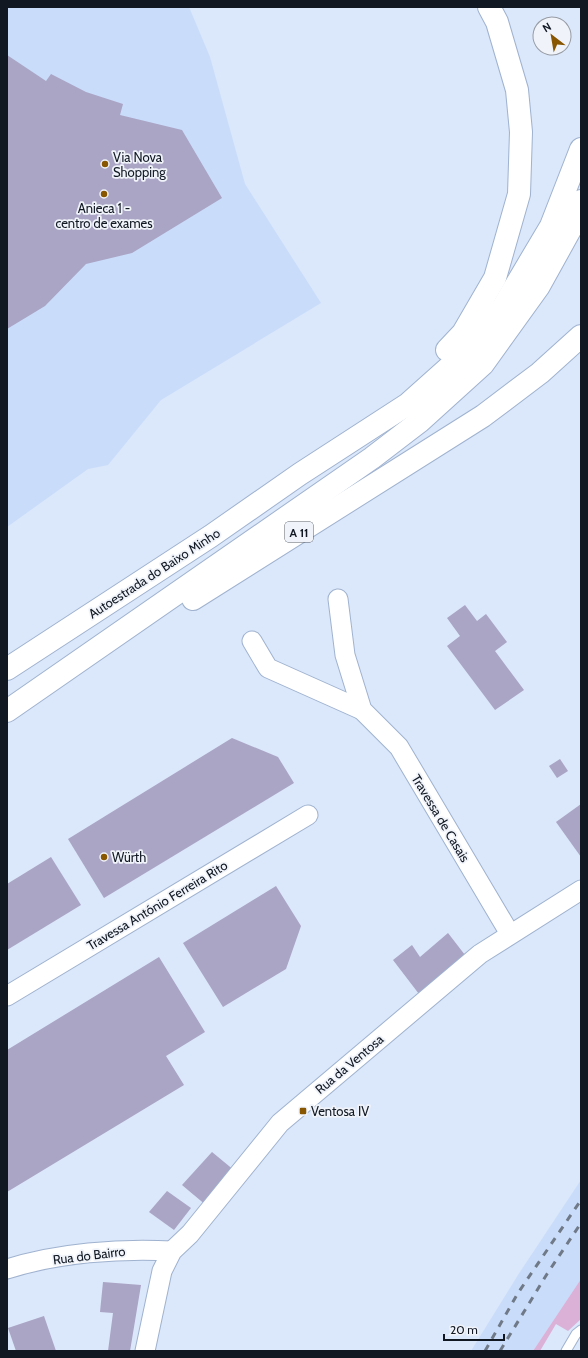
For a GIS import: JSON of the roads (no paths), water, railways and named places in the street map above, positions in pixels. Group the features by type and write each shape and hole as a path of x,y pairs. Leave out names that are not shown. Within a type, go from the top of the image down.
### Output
{"highway":[{"path":"300,474 403,396 463,333 494,278 519,194 521,132 517,90 497,22 489,7"},
{"path":"300,474 408,404 464,354 503,307 551,226 581,149"},
{"path":"7,711 372,458 419,422 483,364 539,286 570,230 581,201"},
{"name":"A 11","path":"7,715 483,416 540,373 581,336"},
{"name":"Autoestrada do Baixo Minho","path":"7,669 212,536 300,474"}],"street":[{"name":"Travessa de Casais","path":"338,599 345,654 362,710"},
{"name":"Travessa de Casais","path":"252,641 268,668 362,710 399,747 510,934"},
{"name":"Travessa António Ferreira Rito","path":"7,996 308,815"},
{"name":"Rua da Ventosa","path":"145,1351 162,1271 172,1251 190,1234 280,1123 480,954 581,890"},
{"name":"Rua do Bairro","path":"7,1269 72,1255 145,1249 172,1251"}],"lane":[{"path":"566,1351 576,1334 581,1330"}],"railway":[{"path":"485,1351 518,1293 581,1200"},
{"path":"500,1351 547,1274 581,1223"}],"place":[{"name":"Via Nova Shopping","path":"105,164"},
{"name":"Anieca 1 - centro de exames","path":"104,194"},
{"name":"Würth","path":"104,857"},
{"name":"Ventosa IV","path":"303,1111"}]}
